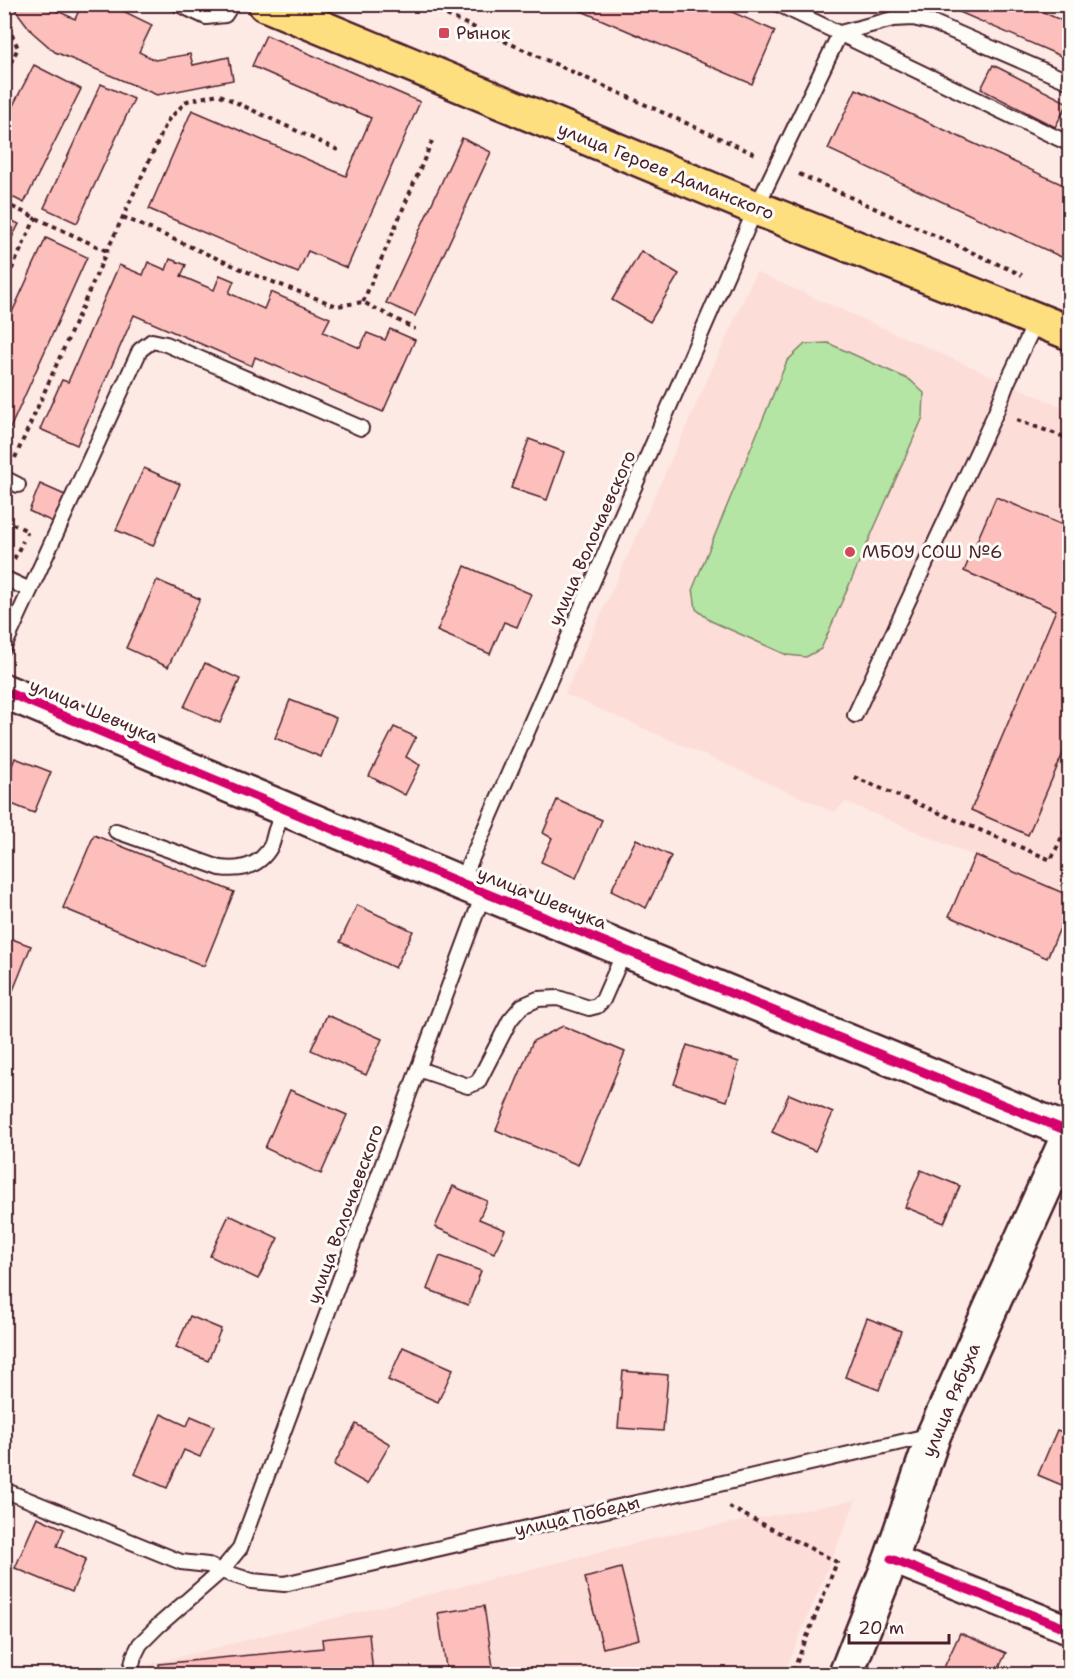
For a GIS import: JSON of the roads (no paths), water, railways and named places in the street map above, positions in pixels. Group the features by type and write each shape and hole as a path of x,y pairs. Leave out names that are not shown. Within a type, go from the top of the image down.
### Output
{"main road":[{"name":"улица Героев Даманского","path":"265,4 756,208 1070,333"}],"street":[{"name":"улица Шевчука","path":"4,691 472,887 1069,1132"},
{"name":"улица Рябуха","path":"846,1674 891,1559 934,1434 1069,1132"},
{"path":"891,1559 1070,1630"}],"lane":[{"path":"178,4 206,17 225,15 232,4"},
{"path":"778,4 1070,144"},
{"path":"840,33 893,19 913,18 934,23 1070,82"},
{"name":"улица Волочаевского","path":"221,1570 240,1548 418,1069 472,887 756,208 840,33"},
{"path":"855,715 1037,319"},
{"path":"4,647 140,350 152,341 166,344 361,428"},
{"path":"4,478 18,484"},
{"path":"4,578 30,590"},
{"path":"116,831 220,868 234,870 248,867 262,857 271,846 276,828 287,810"},
{"path":"418,1069 468,1086 478,1082 510,1020 522,1006 538,999 558,998 589,1008 597,1006 603,1000 625,950"},
{"name":"улица Победы","path":"4,1490 181,1562 208,1565 252,1581 284,1584 934,1434"},
{"path":"130,1674 134,1656 140,1644 221,1570"}],"place":[{"name":"Рынок","path":"444,33"},
{"name":"МБОУ СОШ №6","path":"850,552"}]}
